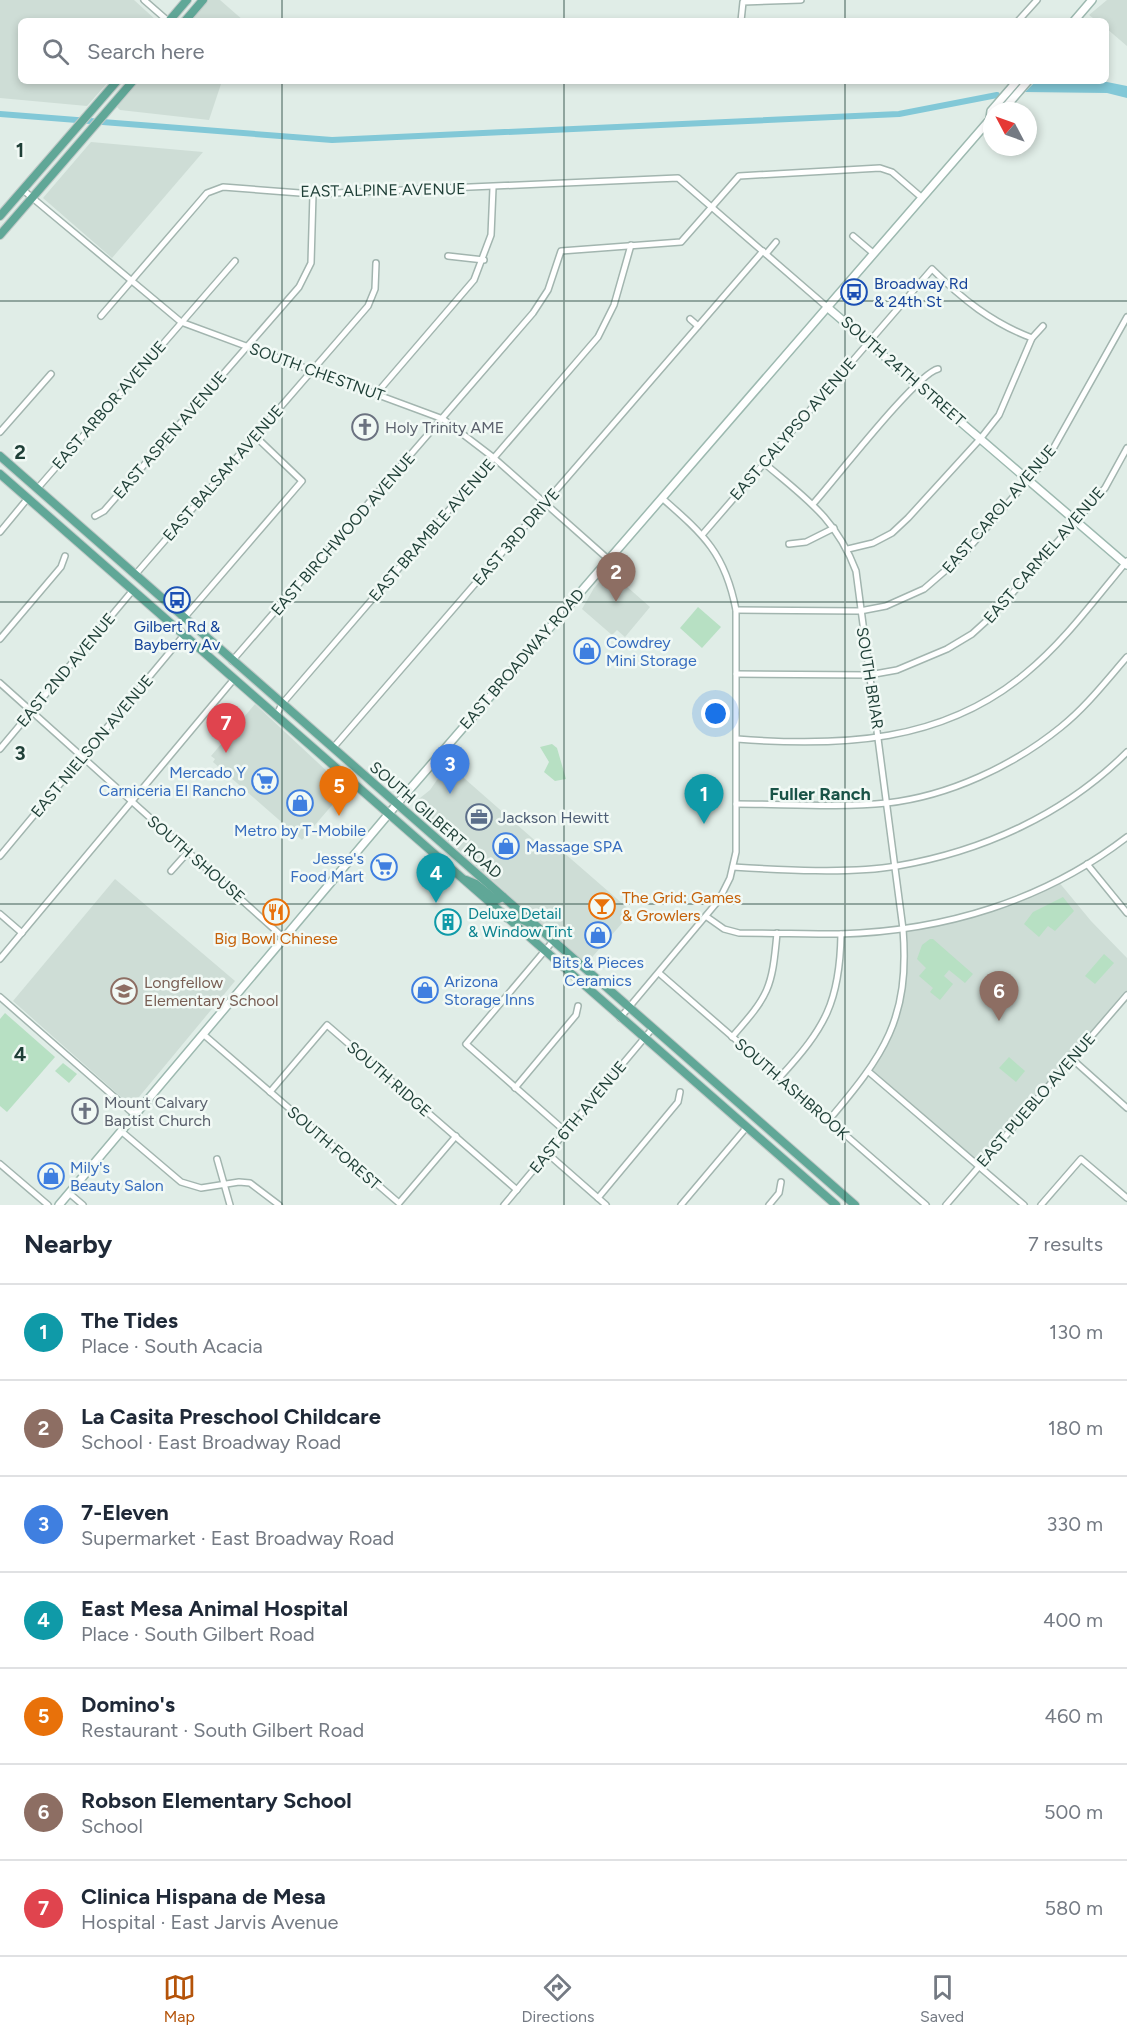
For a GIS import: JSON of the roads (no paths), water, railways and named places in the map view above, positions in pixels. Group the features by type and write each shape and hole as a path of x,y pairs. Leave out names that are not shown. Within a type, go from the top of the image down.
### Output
{"main road":[{"path":"172,18 187,0"},
{"path":"188,18 203,0"},
{"path":"1077,18 1092,0"},
{"path":"0,216 114,84"},
{"path":"0,235 130,84"},
{"name":"EAST BROADWAY ROAD","path":"999,102 1014,84"},
{"path":"1009,102 1025,84"},
{"name":"EAST BROADWAY ROAD","path":"58,1205 397,804 983,126"},
{"name":"SOUTH 24TH STREET","path":"827,307 1126,564"},
{"name":"SOUTH GILBERT ROAD","path":"0,456 855,1205"},
{"name":"SOUTH GILBERT ROAD","path":"0,474 836,1205"},
{"path":"461,879 477,884 496,900 504,897"},
{"path":"507,918 514,916 536,926"}],"street":[{"path":"144,0 165,18"},
{"path":"741,18 744,2 801,0"},
{"path":"1021,18 1037,0"},
{"path":"713,207 739,176 880,168 891,172 921,197"},
{"name":"EAST ALPINE AVENUE","path":"100,316 207,193 223,187 313,194 493,188 678,178"},
{"name":"SOUTH 24TH STREET","path":"678,178 827,307"},
{"path":"376,394 474,280 484,260 491,235 493,188"},
{"name":"SOUTH CHESTNUT","path":"23,190 130,282 181,322 443,419 494,458 608,559"},
{"name":"EAST ASPEN AVENUE","path":"95,516 104,512 299,287 311,262 313,194"},
{"name":"EAST BIRCHWOOD AVENUE","path":"232,661 533,313 548,290 561,251 681,242 713,207"},
{"path":"853,236 873,253"},
{"name":"EAST 3RD DRIVE","path":"333,748 698,326 776,242"},
{"name":"EAST BRAMBLE AVENUE","path":"276,717 282,704 598,337 614,305 631,245"},
{"path":"448,255 484,260"},
{"name":"EAST ARBOR AVENUE","path":"37,489 235,261"},
{"name":"EAST BALSAM AVENUE","path":"135,575 368,306 375,290 376,263"},
{"name":"EAST CALYPSO AVENUE","path":"702,535 932,269 986,316 1006,328 1032,338"},
{"name":"EAST CAROL AVENUE","path":"735,610 860,611 886,606 924,589 943,574 1028,480 1059,439 1127,317"},
{"path":"690,319 698,326"},
{"path":"848,549 873,543 892,533 981,438 999,415 1032,338 1043,326"},
{"path":"813,504 917,384 930,371 938,369"},
{"path":"0,432 51,374"},
{"path":"184,618 302,481 255,436"},
{"name":"EAST CARMEL AVENUE","path":"736,674 869,675 897,669 924,659 972,634 994,614 1105,488 1127,448"},
{"name":"SOUTH BRIAR","path":"764,463 813,504 834,528 848,549 856,571 869,675 880,739 903,929 904,990 890,1032 869,1072 828,1121"},
{"path":"0,532 28,498"},
{"path":"620,1018 707,917 724,892 733,867 736,804 735,610 726,570 712,546 662,498"},
{"path":"789,544 806,542 834,528"},
{"path":"0,639 61,567 64,556"},
{"path":"736,739 836,741 880,739 952,718 1002,691 1049,652 1126,564"},
{"name":"EAST 2ND AVENUE","path":"0,749 133,590"},
{"name":"EAST NIELSON AVENUE","path":"0,856 184,635"},
{"path":"736,804 887,803 969,781 1029,750 1070,719 1127,657"},
{"path":"0,959 234,680"},
{"name":"SOUTH SHOUSE","path":"0,683 284,938"},
{"path":"733,867 832,869 896,866 980,845 1035,821 1090,785 1127,752"},
{"path":"707,917 724,929 739,933 840,934 903,929 960,919 993,908 1062,879 1127,837"},
{"path":"171,872 188,852"},
{"path":"1087,864 1127,913"},
{"path":"0,914 22,933"},
{"path":"732,1037 768,992 774,976 777,933"},
{"path":"780,1077 819,1031 831,1007 840,964 840,934"},
{"path":"553,941 466,1044 565,1131"},
{"name":"SOUTH ASHBROOK","path":"659,973 926,1205"},
{"name":"EAST PUEBLO AVENUE","path":"946,1205 1127,995"},
{"path":"0,997 135,1115"},
{"path":"515,1088 576,1015 578,1006"},
{"name":"SOUTH RIDGE","path":"270,1092 327,1025 517,1190"},
{"name":"EAST 6TH AVENUE","path":"504,1205 652,1029"},
{"name":"SOUTH FOREST","path":"204,1034 399,1203 456,1136"},
{"path":"1072,1059 1127,1108"},
{"path":"869,1072 1024,1205"},
{"path":"598,1198 678,1102 680,1092"},
{"path":"681,1205 746,1128"},
{"path":"121,1131 181,1182 201,1188 250,1183 279,1205"},
{"path":"548,1154 606,1205"},
{"path":"1041,1205 1081,1159 1127,1198"},
{"path":"217,1160 230,1205"},
{"path":"0,1164 48,1205"},
{"path":"769,1205 779,1193 781,1182"},
{"path":"69,1193 83,1205"}],"water":[{"path":"1109,82 1127,86 1127,98 1107,93 1025,92 1033,84"}],"waterway":[{"path":"0,114 332,140 899,114 997,95"}],"place":[{"name":"Broadway Rd & 24th St","path":"854,292"},
{"name":"Holy Trinity AME","path":"365,427"},
{"name":"Gilbert Rd & Bayberry Av","path":"177,600"},
{"name":"La Casita Preschool Childcare","path":"616,602"},
{"name":"Cowdrey Mini Storage","path":"587,651"},
{"name":"Clinica Hispana de Mesa","path":"226,753"},
{"name":"Mercado Y Carniceria El Rancho","path":"265,781"},
{"name":"7-Eleven","path":"450,794"},
{"name":"Metro by T-Mobile","path":"300,803"},
{"name":"Domino's","path":"339,816"},
{"name":"Jackson Hewitt","path":"479,817"},
{"name":"The Tides","path":"704,824"},
{"name":"Massage SPA","path":"506,846"},
{"name":"Jesse's Food Mart","path":"384,867"},
{"name":"East Mesa Animal Hospital","path":"436,903"},
{"name":"The Grid: Games & Growlers","path":"602,906"},
{"name":"Big Bowl Chinese","path":"276,912"},
{"name":"Deluxe Detail & Window Tint","path":"448,922"},
{"name":"Bits & Pieces Ceramics","path":"598,935"},
{"name":"Arizona Storage Inns","path":"425,990"},
{"name":"Longfellow Elementary School","path":"124,991"},
{"name":"Robson Elementary School","path":"999,1021"},
{"name":"Mount Calvary Baptist Church","path":"85,1111"},
{"name":"Mily's Beauty Salon","path":"51,1176"}],"district":[{"name":"Fuller Ranch","path":"820,794"}]}
